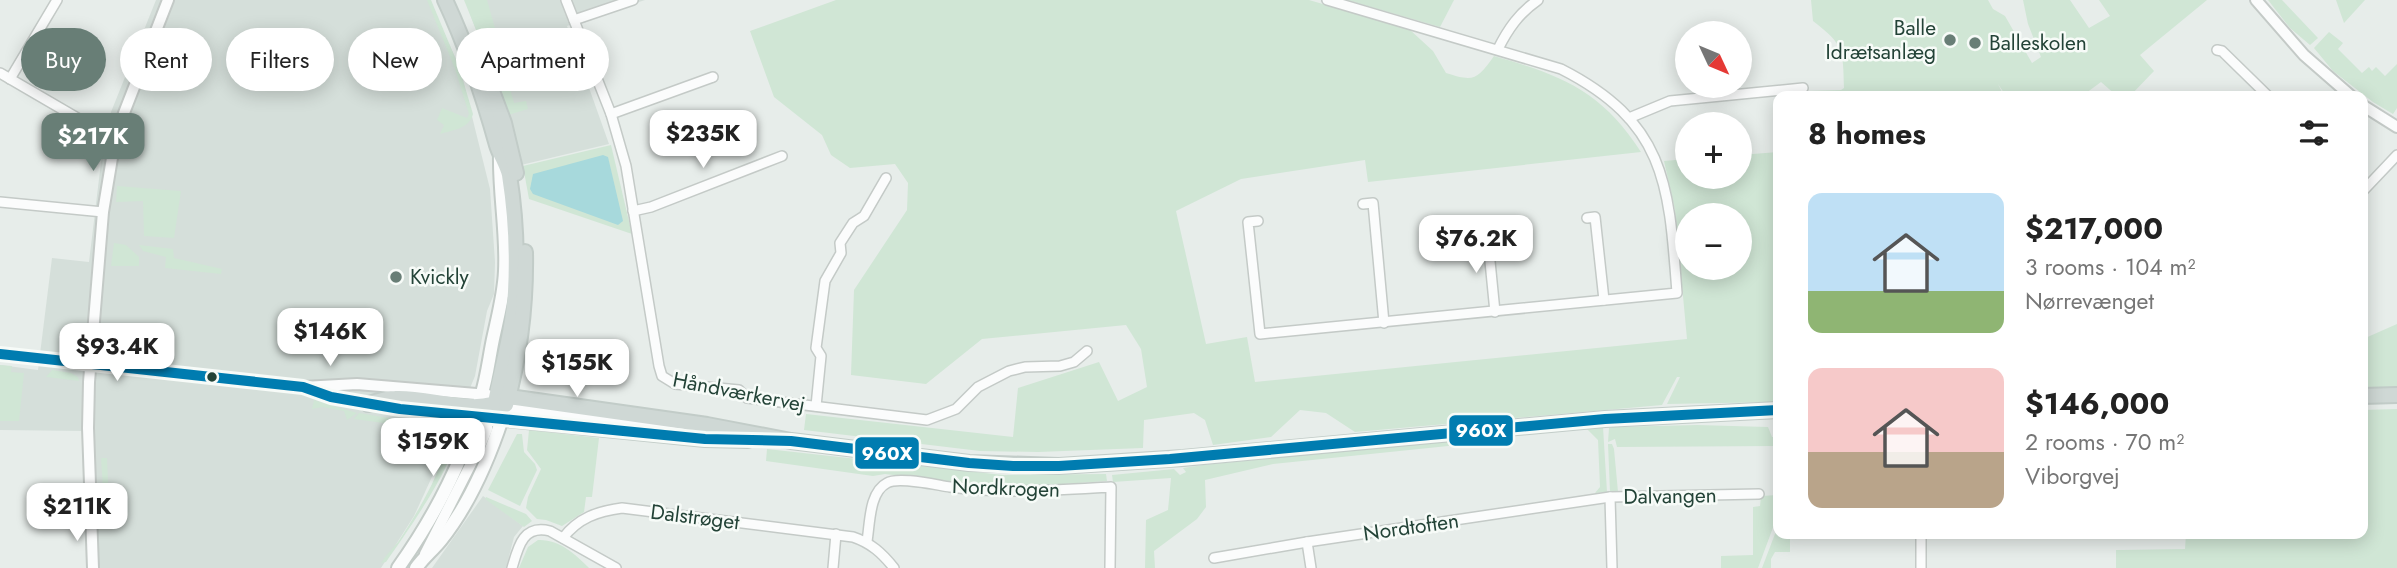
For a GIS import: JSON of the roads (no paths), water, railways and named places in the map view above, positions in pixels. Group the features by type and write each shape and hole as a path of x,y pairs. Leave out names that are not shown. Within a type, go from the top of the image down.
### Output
{"main road":[{"path":"416,568 441,540 470,495 493,447 492,407 508,347 515,282 516,246 508,173 477,77 445,0"},
{"path":"398,568 430,519 492,407 514,376 526,294 525,247 516,173 504,122 491,84 454,0"},
{"path":"2368,396 2397,395"},
{"path":"368,404 394,398 690,422 791,441 969,463 1059,466 1183,458 1605,419 1773,410"},
{"path":"492,407 705,439 791,441"}],"street":[{"path":"9,79 57,0"},
{"path":"93,568 88,430 90,364 103,212 116,140 168,0"},
{"name":"Håndværkervej","path":"566,0 611,114 626,166 662,376 675,384 739,390 747,398 927,420 956,408 978,387 994,378 1025,367 1060,366 1074,362 1087,351"},
{"path":"574,20 633,0"},
{"path":"1258,221 1248,222 1260,334 1677,293 1671,213 1658,164 1629,118 1611,100 1590,84 1561,69 1327,0"},
{"path":"1498,49 1520,14 1538,0"},
{"path":"2256,0 2299,50 2345,91"},
{"path":"2217,50 2222,51 2263,91"},
{"path":"0,74 116,140"},
{"path":"611,114 713,77"},
{"path":"1629,118 1670,101 1803,88"},
{"path":"2368,108 2397,125"},
{"path":"2368,187 2397,155"},
{"path":"633,211 782,156"},
{"name":"Håndværkervej","path":"816,407 821,356 816,348 825,281 841,253 840,243 853,223 864,216 886,178"},
{"path":"0,202 103,212"},
{"path":"1363,204 1373,203 1384,323"},
{"path":"1587,218 1595,218 1604,300"},
{"path":"1477,222 1486,221 1495,312"},
{"path":"0,354 303,387 357,384 492,407"},
{"path":"303,387 331,397 368,404"},
{"name":"Nordkrogen","path":"867,541 875,495 880,488 893,480 971,490 1023,492 1111,487 1110,568"},
{"name":"Dalvangen","path":"1612,568 1610,497 1759,494"},
{"name":"Nordtoften","path":"1214,558 1610,497"},
{"name":"Dalstrøget","path":"563,538 574,526 599,511 622,508 836,534 867,541"},
{"path":"512,568 520,543 528,533 543,529 616,568"},
{"path":"832,568 836,534"},
{"path":"1921,539 1922,568"},
{"path":"867,541 883,554 894,568"},
{"path":"1307,542 1311,568"}],"water":[{"path":"603,155 608,157 623,221 618,225 533,194 530,189 533,174"}],"place":[{"name":"Balle Idrætsanlæg","path":"1950,40"},
{"name":"Balleskolen","path":"1975,43"},
{"name":"Kvickly","path":"396,277"}]}
